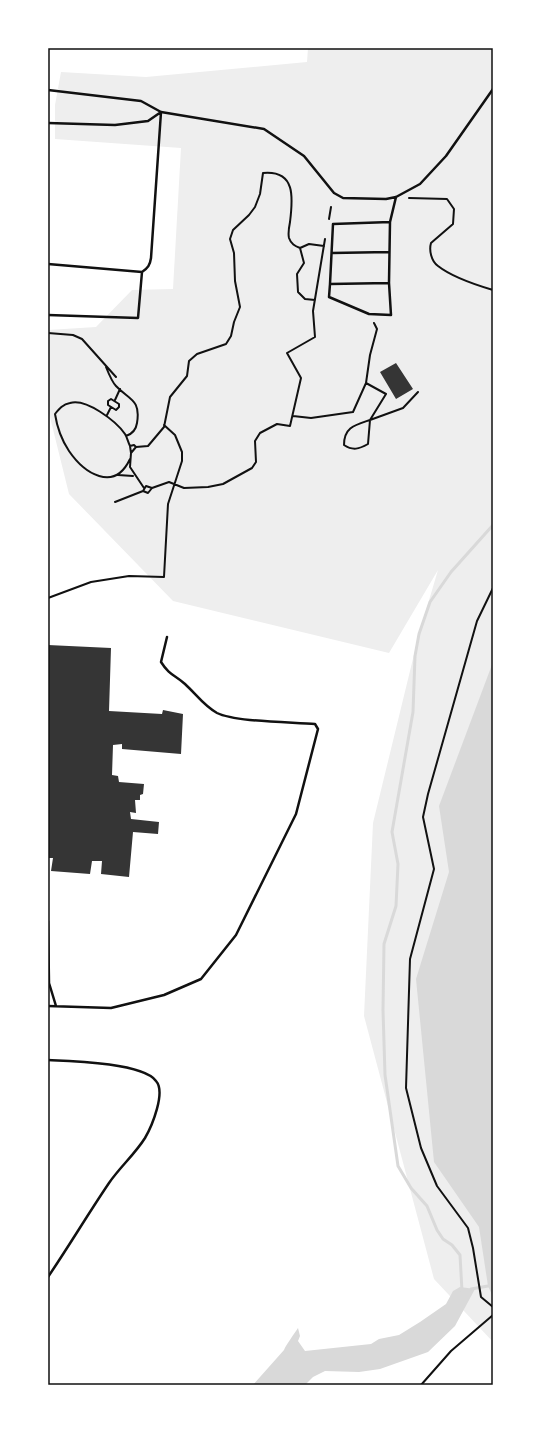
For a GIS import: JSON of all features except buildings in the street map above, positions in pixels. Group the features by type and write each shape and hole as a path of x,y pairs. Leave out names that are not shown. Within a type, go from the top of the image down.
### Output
{"lane":[{"path":"48,90 141,101 161,112 264,128 304,156 334,193 343,198 396,198 420,184 446,156 493,89"},
{"path":"48,123 115,125 148,121 161,112"},
{"path":"48,315 138,318 142,272 150,264 151,258 161,112"},
{"path":"390,222 333,224 329,297 369,314 390,315 390,222 396,198"},
{"path":"332,253 389,252"},
{"path":"48,264 142,272"},
{"path":"330,284 389,283"},
{"path":"48,1006 111,1008 164,994 201,979 236,935 296,814 318,729 315,724 231,718 218,713 204,704 184,682 168,673 161,662 167,638"},
{"path":"48,921 49,983 56,1006"},
{"path":"48,1060 107,1064 138,1070 149,1074 157,1081 160,1090 158,1104 145,1138 109,1183 48,1277"}],"path":[{"path":"131,453 136,448 148,446 164,425 170,397 187,376 189,361 197,354 226,344 231,336 234,322 240,307 235,281 234,253 230,239 233,230 249,215 255,206 260,194 263,173 274,172 284,176 290,185 292,205 289,238 293,245 300,248 309,244 324,246"},
{"path":"396,198 447,199 454,209 453,224 431,243 429,251 436,265 474,284 493,290"},
{"path":"328,222 332,207"},
{"path":"134,476 118,475 102,479 91,473 69,452 62,440 55,414 62,406 71,402 87,405 106,415 126,436 131,453 130,467 143,490 148,493 152,488 169,482 184,488 208,488 223,484 252,468 256,462 255,441 260,433 277,424 290,426 301,378 286,353 315,337 313,311 325,238"},
{"path":"300,248 304,263 298,274 298,292 305,299 316,300"},
{"path":"292,416 311,418 352,412 366,383 370,355 377,329 374,323"},
{"path":"48,333 73,335 82,339 116,377"},
{"path":"106,366 113,381 137,405 139,413 137,427 131,434 126,436"},
{"path":"366,383 386,394 370,420 368,444 359,449 349,448 344,445 344,436 352,426 370,420 403,408 418,392"},
{"path":"115,400 120,389"},
{"path":"111,399 115,400 119,404 119,407 116,410 111,407 108,405 108,401 111,399"},
{"path":"106,415 111,407"},
{"path":"48,598 91,582 129,576 164,577 168,504 174,483 180,471 182,452 175,435 164,425"},
{"path":"130,446 134,445 136,448"},
{"path":"118,475 127,466 130,459"},
{"path":"115,502 143,490 146,486 152,488"},
{"path":"493,588 477,621 428,794 423,817 434,869 410,959 406,1088 421,1148 437,1186 468,1228 473,1248 481,1297 493,1307"},
{"path":"421,1385 451,1351 493,1316"}],"shaded area":[{"path":"308,48 493,48 493,1342 434,1279 364,1016 373,823 419,634 438,570 389,653 173,601 69,494 48,409 48,330 96,327 132,290 173,289 181,148 55,139 55,105 61,72 146,77 307,62"},
{"path":"493,662 493,1297 488,1286 479,1227 434,1162 416,979 449,872 439,806"},
{"path":"460,1287 475,1289 455,1326 428,1352 380,1369 359,1372 325,1371 313,1377 305,1385 253,1385 284,1350 298,1328 300,1336 298,1341 305,1351 371,1344 379,1339 399,1335 420,1322 446,1304 453,1291"}],"waterway":[{"path":"462,1291 460,1255 452,1245 443,1239 437,1230 427,1206 411,1188 398,1166 385,1075 383,1010 384,944 396,906 398,864 392,832 413,712 415,656 419,634 430,602 451,572 493,525"},
{"path":"471,1289 488,1286"}]}
